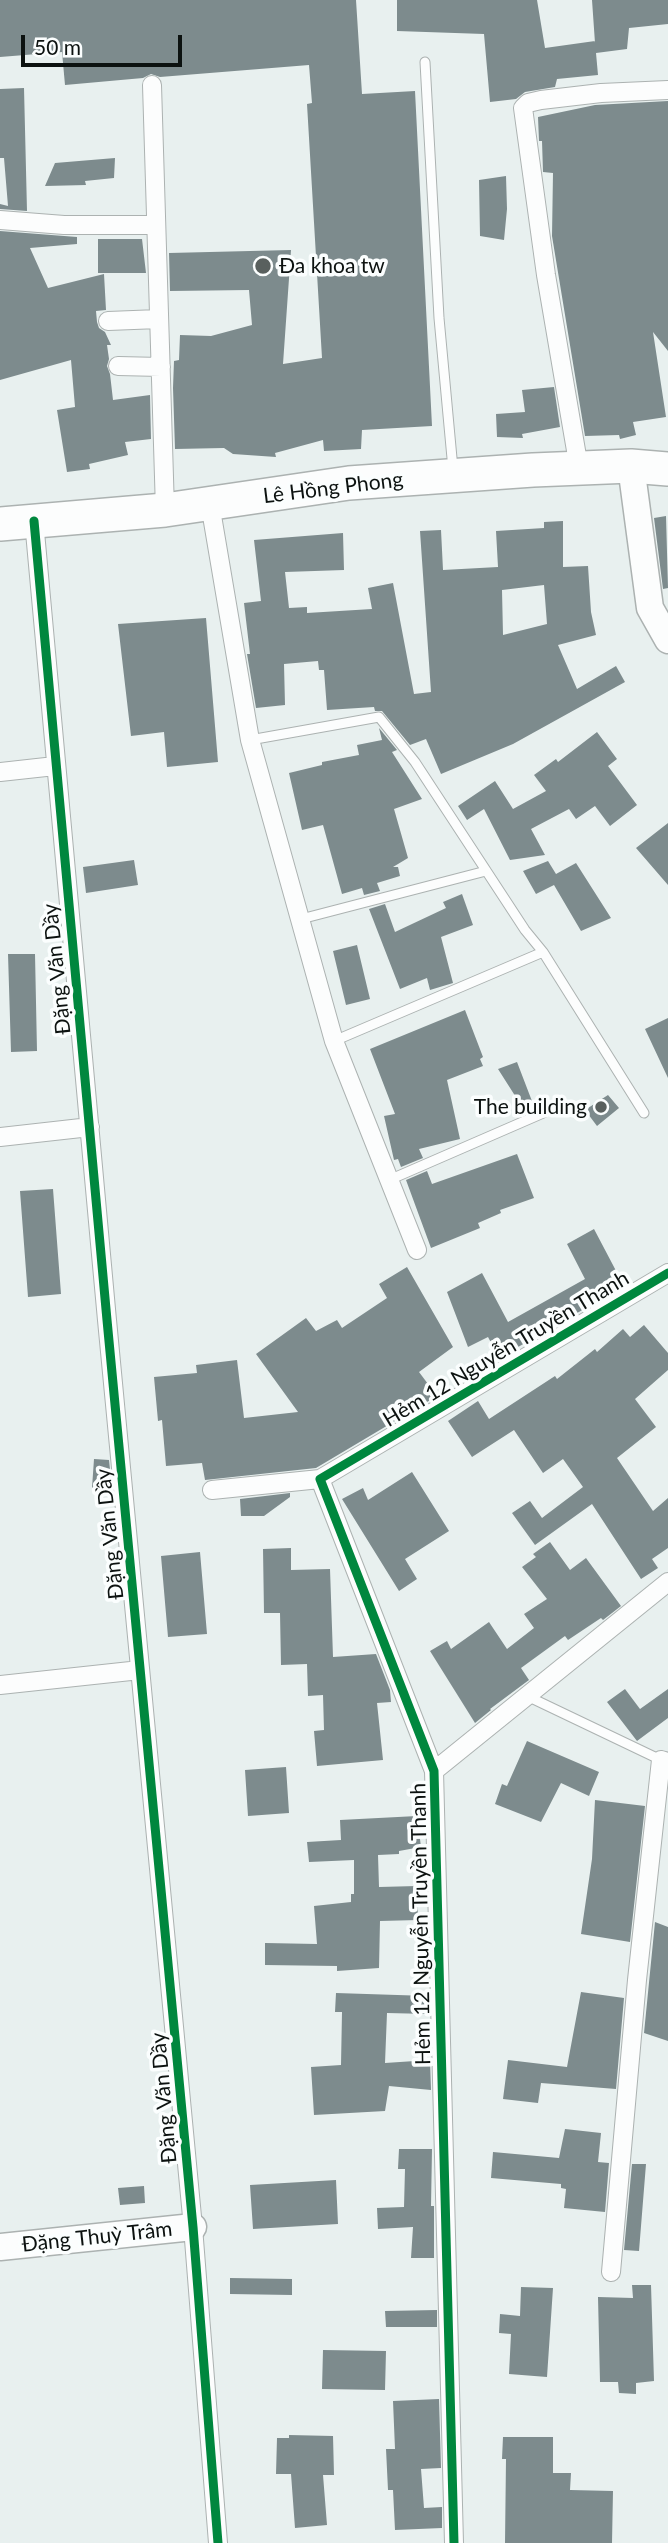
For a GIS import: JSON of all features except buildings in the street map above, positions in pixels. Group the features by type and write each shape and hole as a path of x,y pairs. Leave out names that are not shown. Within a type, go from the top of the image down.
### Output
{"highway":[{"name":"Lê Hồng Phong","path":"0,524 165,510 349,483 579,468 631,466 668,469"}],"street":[{"path":"152,85 165,510"},
{"path":"579,468 546,275 523,112 525,106 532,101 625,91 668,90"},
{"path":"0,220 64,225 156,225"},
{"path":"108,321 159,319"},
{"path":"118,366 161,367"},
{"path":"631,466 650,608 668,640"},
{"path":"210,504 250,740 334,1041 416,1250"},
{"name":"Đặng Văn Dầy","path":"34,521 193,2227 218,2543"},
{"path":"0,772 55,766"},
{"path":"0,1137 90,1127"},
{"name":"Hẻm 12 Nguyễn Truyền Thanh","path":"454,2543 434,1771 320,1479 668,1273"},
{"path":"212,1490 320,1479"},
{"path":"434,1771 668,1582"},
{"path":"0,1685 140,1670"},
{"path":"611,2272 637,1980 664,1761"},
{"name":"Đặng Thuỳ Trâm","path":"0,2247 193,2227"}],"lane":[{"path":"425,62 439,318 454,475"},
{"path":"250,740 379,718 415,762 525,930 543,952 644,1113"},
{"path":"301,919 486,871"},
{"path":"334,1041 543,952"},
{"path":"389,1180 557,1107"},
{"path":"527,1696 664,1761"}],"cycle path":[{"path":"34,521 193,2227 218,2543"},
{"path":"454,2543 434,1771 320,1479 668,1273"}],"place":[{"name":"Đa khoa tw","path":"263,266"},
{"name":"The building","path":"601,1107"}]}
